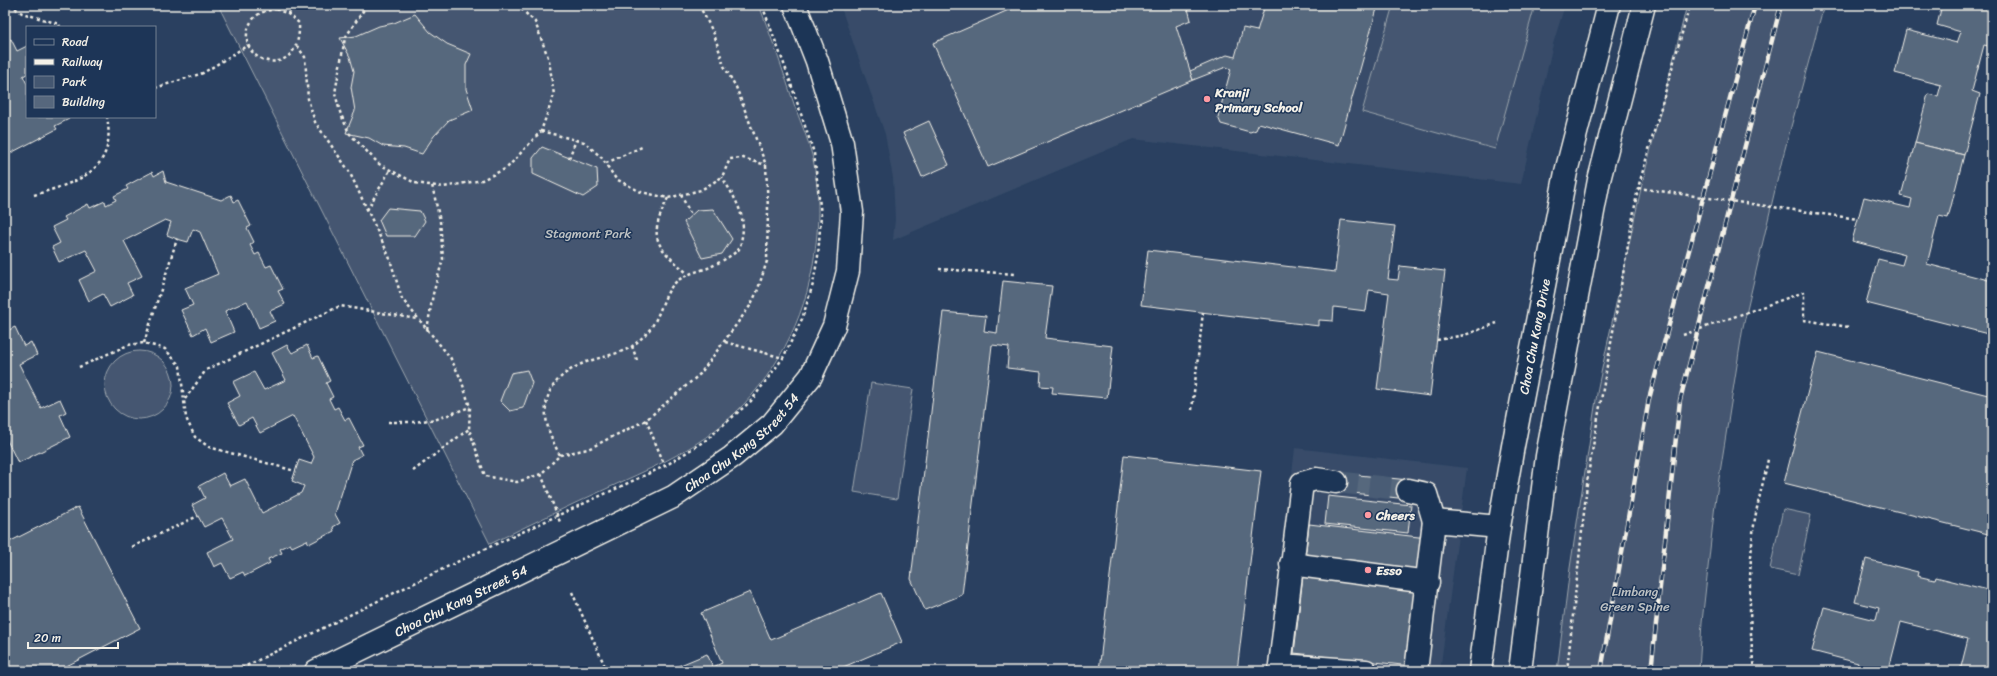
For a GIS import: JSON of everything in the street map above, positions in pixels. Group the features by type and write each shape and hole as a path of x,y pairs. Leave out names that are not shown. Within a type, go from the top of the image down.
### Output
{"main road":[{"name":"Choa Chu Kang Street 54","path":"316,671 673,497 732,457 772,424 811,376 834,326 848,272 852,212 842,143 817,61 795,5"},
{"name":"Choa Chu Kang Drive","path":"1480,671 1499,527 1513,446 1566,172 1609,5"},
{"path":"1520,671 1547,456 1599,180 1644,5"},
{"path":"1336,482 1316,479 1302,483 1291,564 1280,665 1366,671"},
{"path":"1408,490 1426,494 1434,521 1428,582 1416,671"},
{"path":"1434,521 1499,527"},
{"path":"1291,564 1428,582"}],"path":[{"path":"5,42 9,5 22,12 58,24 59,26"},
{"path":"288,14 298,5"},
{"path":"367,5 345,38 335,93 340,112 349,133 379,164 415,183 444,187 482,180 507,168 541,131 554,95 549,60 535,22 517,5"},
{"path":"298,46 290,56 278,62 266,61 260,58 255,55 248,45 247,32 252,19 262,11 276,9 288,14 299,23 298,46 305,57 308,98 315,122 349,171 366,211 389,256 402,298 450,357 461,379 470,407 469,429 485,476 517,482 541,474 560,455 588,449 646,420 700,374 725,342 750,306 757,292 767,261 768,209 766,165 736,87 724,66 714,34 699,5"},
{"path":"236,671 455,563 665,466 706,440 751,401 783,358 802,319 813,284 818,256 821,215 814,153 787,72 762,5"},
{"path":"1567,671 1588,475 1638,188 1690,5"},
{"path":"156,88 203,73 248,45"},
{"path":"34,195 72,182 93,171 104,159 110,132 107,118"},
{"path":"541,131 584,142 606,163 616,179 641,192 668,198 701,190 722,177 730,159 743,158 766,165"},
{"path":"569,158 576,140"},
{"path":"606,163 644,146"},
{"path":"366,211 390,170"},
{"path":"560,455 553,443 547,424 545,404 552,388 564,374 586,362 632,346 645,335 656,319 663,301 673,285 688,274 727,258 740,248 744,232 740,207 722,177"},
{"path":"427,330 442,259 440,221 432,185"},
{"path":"1638,188 1858,219"},
{"path":"681,195 691,215"},
{"path":"668,198 657,219 656,238 665,253 688,274"},
{"path":"144,343 177,239"},
{"path":"939,270 1016,274"},
{"path":"1683,335 1804,292 1804,320 1850,327"},
{"path":"184,400 206,370 340,306 418,319"},
{"path":"1192,410 1203,312"},
{"path":"1437,340 1465,335 1497,323"},
{"path":"725,342 783,358"},
{"path":"79,367 128,345 144,343 165,349 180,366 186,418 196,437 209,447 296,471"},
{"path":"632,346 638,363"},
{"path":"388,422 414,422 437,419 470,407"},
{"path":"646,420 665,466"},
{"path":"413,471 469,429"},
{"path":"1754,671 1749,627 1751,556 1754,523 1768,459"},
{"path":"541,474 558,516 565,550"},
{"path":"132,546 198,516"},
{"path":"572,592 607,671"}],"shaded area":[{"name":"Kranji Primary School","path":"840,5 1565,5 1553,44 1521,184 1133,139 893,240 895,219 893,178 885,134"},
{"name":"Esso","path":"1295,448 1467,468 1440,671 1269,671"}],"green space":[{"name":"Stagmont Park","path":"218,5 759,5 810,149 815,169 818,198 816,241 807,292 800,315 790,336 766,377 736,412 718,428 693,446 651,468 490,544"},
{"path":"1393,5 1535,5 1495,149 1362,112"},
{"name":"Limbang Green Spine","path":"1687,5 1824,5 1782,160 1743,327 1715,504 1702,622 1699,671 1557,671 1570,568 1598,387 1642,184"},
{"path":"139,351 152,354 163,361 170,372 173,385 170,398 163,409 152,416 139,419 126,416 115,409 108,398 105,385 108,372 115,361 126,354"},
{"path":"871,383 913,389 897,499 854,492"},
{"path":"1783,509 1811,515 1798,575 1770,569"}],"building":[{"path":"1020,5 1187,5 1191,20 1176,26 1193,80 988,167 933,43"},
{"path":"1265,5 1378,5 1339,145 1259,123 1256,130 1250,132 1221,124 1218,117 1231,69 1226,67 1193,80 1190,71 1227,55 1235,57 1243,28 1257,31"},
{"path":"1942,5 1992,5 1992,47 1984,45 1972,91 1980,94 1964,155 1915,143 1928,94 1938,96 1941,85 1895,73 1906,30 1957,43 1961,32 1937,25"},
{"path":"415,14 430,32 447,44 471,54 466,65 466,89 473,110 449,120 434,136 422,154 404,148 383,146 369,138 346,133 355,111 351,87 354,71 350,57 340,38 356,36 379,26 394,23"},
{"path":"11,39 17,51 26,46 26,74 23,76 26,82 26,118 69,119 55,126 57,129 5,156 5,42"},
{"path":"929,121 949,165 922,177 903,133"},
{"path":"1915,143 1964,155 1948,218 1939,216 1927,264 1992,281 1992,335 1866,303 1878,259 1902,265 1905,255 1852,241 1864,197 1910,208 1912,199 1901,196"},
{"path":"542,147 597,169 598,187 583,197 533,174 533,158"},
{"path":"163,171 166,182 221,200 231,195 234,202 238,200 251,226 247,228 254,242 250,245 255,255 259,253 266,267 271,265 283,289 278,291 285,304 270,311 275,321 259,328 247,301 225,311 234,332 211,342 205,328 193,335 181,310 193,305 185,288 218,274 200,232 193,229 188,242 177,239 167,235 171,222 165,220 124,241 142,276 127,283 133,295 110,307 103,294 89,301 79,280 97,271 86,250 59,262 52,247 60,243 52,227 66,220 64,217 88,204 90,208 105,201 106,205 116,200 114,196 128,189 126,186 152,172 154,176"},
{"path":"388,208 420,211 425,221 415,236 386,236 379,220"},
{"path":"713,209 732,239 722,254 702,258 684,222 697,210"},
{"path":"1341,220 1395,226 1388,279 1398,280 1400,266 1445,271 1430,396 1377,389 1389,293 1369,290 1366,311 1334,307 1333,321 1319,320 1319,326 1141,305 1148,250 1335,272"},
{"path":"1003,281 1052,286 1045,338 1113,346 1107,398 1052,393 1053,387 1040,386 1041,372 1007,368 1009,347 992,345 962,595 925,610 911,579 943,312 986,316 984,331 997,333"},
{"path":"15,327 24,346 31,342 37,355 19,364 41,408 60,399 66,412 60,415 70,437 18,463 5,436 5,332"},
{"path":"287,345 292,353 307,345 313,358 318,356 330,381 326,383 333,397 329,399 334,409 338,407 345,420 349,418 363,445 358,447 362,455 352,460 335,514 340,523 333,527 334,531 309,544 307,540 292,547 290,544 280,549 282,553 268,559 270,563 245,576 243,572 230,578 222,563 214,567 207,552 233,539 222,518 204,527 192,505 205,498 199,486 223,473 230,486 245,479 262,513 301,493 304,486 292,481 299,460 311,464 314,457 293,416 260,433 252,418 239,425 227,403 240,396 233,382 254,372 264,390 286,380 272,353"},
{"path":"1818,352 1992,396 1992,535 1784,483"},
{"path":"527,370 532,383 523,408 510,411 500,401 511,373"},
{"path":"1124,455 1261,471 1237,671 1099,671"},
{"path":"1338,473 1409,480 1407,499 1335,491"},
{"name":"Cheers","path":"1328,496 1411,505 1408,533 1325,524"},
{"path":"78,507 140,628 57,671 5,671 5,544"},
{"path":"1309,524 1427,538 1411,666 1294,653"},
{"path":"1866,559 1918,572 1917,576 1935,580 1936,577 1992,591 1992,671 1960,671 1968,639 1901,622 1889,669 1897,671 1856,671 1858,663 1812,651 1824,607 1876,620 1879,608 1855,602"},
{"path":"750,592 771,640 881,593 902,642 834,671 744,671 742,668 735,671 666,671 707,654 713,667 722,663 701,613"}],"tunnel":[{"path":"1336,482 1408,490"}],"railway":[{"path":"1601,671 1649,399 1755,5"},
{"path":"1651,671 1680,400 1781,5"}],"place":[{"name":"Kranji Primary School","path":"1207,99"},
{"name":"Cheers","path":"1368,515"},
{"name":"Esso","path":"1368,570"}]}
